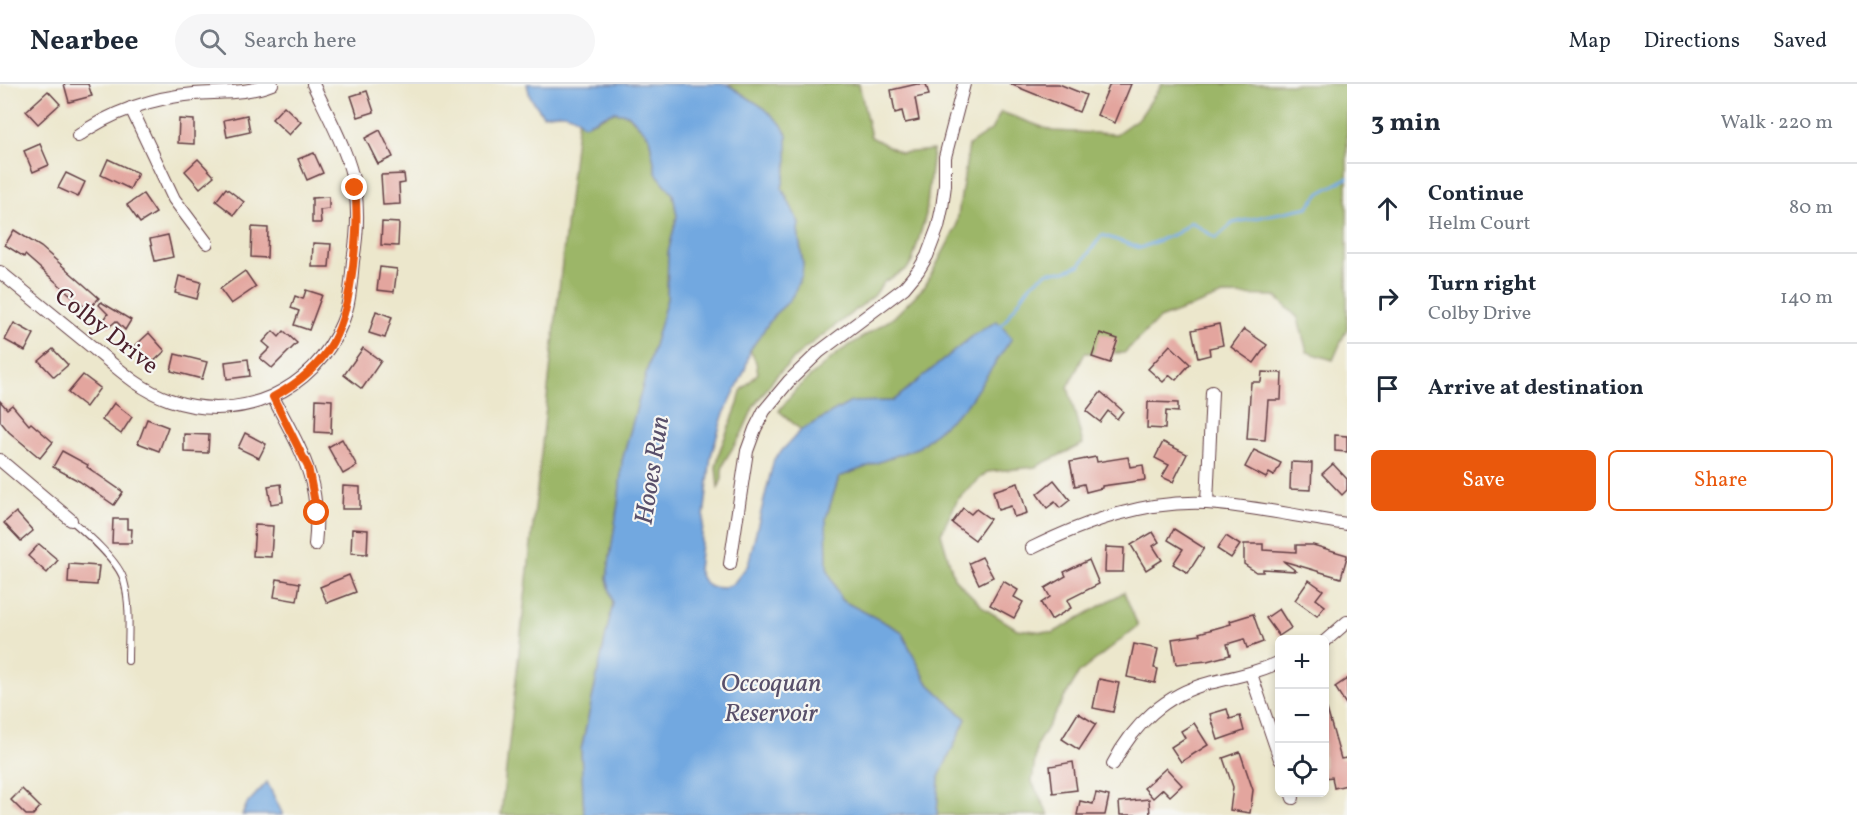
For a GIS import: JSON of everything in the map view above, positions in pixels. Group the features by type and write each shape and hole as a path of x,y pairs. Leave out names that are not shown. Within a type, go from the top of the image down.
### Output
{"street":[{"path":"78,136 131,108 176,96 239,92 272,84"},
{"name":"Colby Drive","path":"0,273 135,382 155,394 188,406 214,409 240,407 273,397 314,368 335,338 348,304 357,232 355,188 345,150 313,84"},
{"path":"730,564 747,451 764,411 789,381 819,352 904,288 918,272 927,256 938,227 945,185 945,157 964,84"},
{"path":"131,108 174,199 207,243"},
{"path":"1207,503 1212,392"},
{"path":"273,397 308,467 317,513 315,545"},
{"path":"0,460 71,520"},
{"path":"1032,548 1092,521 1156,506 1207,503 1347,524"},
{"path":"1329,638 1347,622"},
{"path":"1113,764 1129,737 1142,722 1173,698 1209,683 1251,674 1275,664"},
{"path":"1251,674 1275,744"}],"lane":[{"path":"71,520 93,538 124,580 128,616 128,661"}],"green space":[{"path":"727,84 859,84 871,137 901,153 933,150 926,214 912,262 907,269 884,282 874,296 803,350 776,376 754,406 741,435 725,460 718,488 716,467 720,450 741,391 758,373 750,350 775,314 786,304 803,265 799,223 782,188 787,164 787,135 781,124 764,108"},
{"path":"1162,84 1347,84 1347,328 1333,360 1307,352 1298,318 1275,296 1223,295 1159,319 1124,353 1085,353 1068,387 1083,444 1035,467 987,472 958,499 941,533 954,578 985,609 1017,629 1053,633 1124,592 1138,626 1079,673 1037,744 1032,782 1049,815 937,815 939,777 966,719 927,682 901,631 841,600 827,568 826,518 839,477 919,447 967,405 975,334 893,401 851,402 801,430 779,411 796,389 839,352 893,318 925,286 956,228 969,145 991,130 1001,112 1053,131 1116,134 1140,117"},
{"path":"614,112 627,114 649,136 656,173 673,194 677,216 668,253 667,299 622,461 607,578 613,603 581,750 584,815 501,815 578,118 582,124 586,124"}],"water":[{"name":"Occoquan Reservoir","path":"527,84 727,84 764,108 781,124 787,135 787,164 782,188 799,223 802,275 793,295 775,314 750,350 745,370 723,416 711,456 698,570 702,579 710,587 723,588 733,584 748,565 774,459 801,430 851,402 893,401 975,334 997,321 1012,338 967,405 919,447 839,477 826,518 827,568 841,600 901,631 927,682 966,719 939,777 937,815 584,815 581,750 613,603 607,578 622,461 667,299 668,253 677,216 673,194 656,173 649,136 628,114 614,112 587,124 582,124 569,114 543,115 530,97"},
{"path":"267,782 283,815 242,815 247,804"}],"building":[{"path":"64,84 88,84 92,96 69,102"},
{"path":"926,84 929,95 915,98 919,120 905,123 902,111 895,113 891,90"},
{"path":"1010,84 1059,84 1086,95 1079,112"},
{"path":"1110,84 1131,84 1115,123 1097,115"},
{"path":"48,91 60,104 38,124 26,111"},
{"path":"367,91 374,112 358,117 351,96"},
{"path":"284,106 301,122 289,135 272,119"},
{"path":"247,115 250,132 227,137 224,120"},
{"path":"179,119 194,120 194,144 178,143"},
{"path":"380,130 393,157 378,164 365,138"},
{"path":"40,144 49,165 33,172 24,151"},
{"path":"314,153 323,173 307,180 298,159"},
{"path":"108,159 138,173 130,189 101,175"},
{"path":"198,159 214,176 200,188 185,171"},
{"path":"66,173 85,182 78,197 58,188"},
{"path":"404,174 405,183 399,184 400,204 383,205 381,175"},
{"path":"226,188 244,202 234,215 216,201"},
{"path":"143,194 156,213 140,223 127,205"},
{"path":"329,197 329,209 320,210 321,223 312,223 312,198"},
{"path":"382,222 399,223 398,246 381,245"},
{"path":"252,227 268,228 267,258 251,257"},
{"path":"14,230 41,247 99,298 88,310 25,255 24,257 5,245"},
{"path":"168,235 173,257 155,261 150,239"},
{"path":"313,243 331,244 329,267 312,267"},
{"path":"380,267 397,269 394,292 377,290"},
{"path":"245,271 256,287 231,304 220,289"},
{"path":"179,276 201,282 197,299 175,293"},
{"path":"306,290 322,295 309,330 294,325 299,311 291,308 295,296 303,299"},
{"path":"101,302 131,320 125,330 116,321 109,327 102,323 108,314 99,305"},
{"path":"376,311 392,317 385,338 369,333"},
{"path":"14,323 34,334 25,351 5,340"},
{"path":"1219,324 1223,345 1209,348 1210,355 1198,358 1192,330"},
{"path":"1244,329 1267,345 1254,363 1231,347"},
{"path":"273,331 279,337 284,331 297,343 272,368 260,358 270,348 263,342"},
{"path":"149,333 165,351 152,363 136,345"},
{"path":"1100,333 1118,339 1110,363 1092,357"},
{"path":"1170,345 1190,364 1176,380 1170,375 1163,382 1148,369"},
{"path":"363,348 381,361 362,389 344,375"},
{"path":"53,349 68,365 54,377 39,361"},
{"path":"175,354 207,362 202,379 171,371"},
{"path":"248,359 250,376 227,379 225,362"},
{"path":"1262,372 1282,373 1281,400 1268,400 1265,440 1247,439 1251,382 1261,382"},
{"path":"83,375 100,388 86,407 68,393"},
{"path":"1101,392 1123,411 1117,419 1108,411 1100,422 1086,411"},
{"path":"316,399 332,400 331,433 315,432"},
{"path":"0,401 7,409 12,405 29,425 31,423 53,442 40,458 9,432 0,421"},
{"path":"1148,402 1178,403 1178,412 1166,411 1165,429 1147,428"},
{"path":"114,403 132,417 121,434 102,420"},
{"path":"147,419 168,427 159,451 138,443"},
{"path":"245,433 266,444 259,458 238,448"},
{"path":"184,434 209,435 208,453 184,452"},
{"path":"1335,435 1347,436 1347,452 1335,451"},
{"path":"342,439 357,466 343,474 328,447"},
{"path":"1163,442 1187,454 1173,482 1162,477 1169,465 1155,458"},
{"path":"1254,450 1281,463 1274,476 1269,473 1266,478 1245,467"},
{"path":"62,451 88,465 87,467 123,492 114,505 79,481 53,467"},
{"path":"1096,457 1097,462 1128,457 1130,467 1143,465 1145,480 1102,486 1102,488 1086,492 1084,484 1075,486 1070,462"},
{"path":"1291,462 1312,463 1311,490 1290,489"},
{"path":"1333,464 1347,479 1347,490 1342,495 1322,474"},
{"path":"1054,480 1070,500 1060,508 1055,502 1047,508 1037,494"},
{"path":"1018,483 1027,513 1014,517 1011,506 998,510 993,491"},
{"path":"281,484 283,502 271,504 268,486"},
{"path":"343,486 360,487 360,509 342,509"},
{"path":"963,508 971,514 976,509 990,519 975,540 952,523"},
{"path":"16,512 33,531 21,541 4,523"},
{"path":"113,519 127,519 127,529 132,529 131,543 112,543"},
{"path":"255,525 273,526 271,557 253,556"},
{"path":"352,529 368,530 367,554 351,553"},
{"path":"1174,529 1204,548 1188,573 1173,564 1183,549 1168,540"},
{"path":"1153,532 1159,542 1153,546 1162,560 1146,570 1131,545"},
{"path":"1226,536 1240,545 1231,558 1217,549"},
{"path":"39,544 58,560 47,573 28,556"},
{"path":"1244,544 1263,544 1263,550 1296,552 1296,545 1313,545 1347,555 1347,557 1341,578 1283,561 1296,571 1263,569 1263,572 1256,572 1244,564"},
{"path":"1106,547 1124,548 1123,572 1105,572"},
{"path":"982,557 993,577 979,584 969,563"},
{"path":"1089,560 1099,584 1067,600 1071,608 1051,620 1041,603 1050,597 1045,588 1066,576 1064,572"},
{"path":"69,564 99,566 97,585 68,583"},
{"path":"349,575 356,592 327,603 320,587"},
{"path":"277,579 300,583 297,601 274,597"},
{"path":"1309,580 1323,590 1316,599 1325,606 1317,616 1295,600"},
{"path":"1003,581 1018,590 1014,597 1023,602 1014,618 990,605"},
{"path":"1279,609 1291,628 1278,635 1266,618"},
{"path":"1253,614 1263,642 1247,648 1244,639 1227,644 1230,655 1207,661 1176,664 1172,639 1200,635 1199,633 1231,624 1230,621"},
{"path":"1134,644 1158,649 1154,668 1158,669 1155,683 1127,677"},
{"path":"1099,679 1119,683 1113,712 1093,708"},
{"path":"1347,679 1347,706 1335,687"},
{"path":"1227,709 1230,719 1240,716 1244,731 1218,740 1210,714"},
{"path":"1078,713 1096,724 1079,750 1062,739"},
{"path":"1329,716 1341,759 1347,758 1347,785 1334,788 1332,777 1329,777"},
{"path":"1194,723 1208,745 1181,762 1171,747 1185,738 1181,731"},
{"path":"1240,752 1253,790 1250,813 1230,810 1233,787 1223,758"},
{"path":"1073,762 1077,790 1053,793 1050,766"},
{"path":"1166,768 1182,785 1170,796 1163,789 1153,798 1144,788"},
{"path":"22,789 40,807 33,815 26,815 11,800"},
{"path":"1096,793 1109,796 1105,815 1077,815 1080,801 1093,804"},
{"path":"1149,799 1150,815 1120,815 1119,802"}],"waterway":[{"path":"1000,328 1031,284 1048,272 1065,271 1080,265 1102,235 1140,248 1177,233 1191,222 1216,238 1233,223 1308,207 1320,193 1347,178"}],"route":[{"path":"317,513 308,467 273,397 314,368 335,338 343,321 348,304 357,232 358,210 355,188"}],"water label":[{"name":"Hooes Run","path":"651,470"}]}
